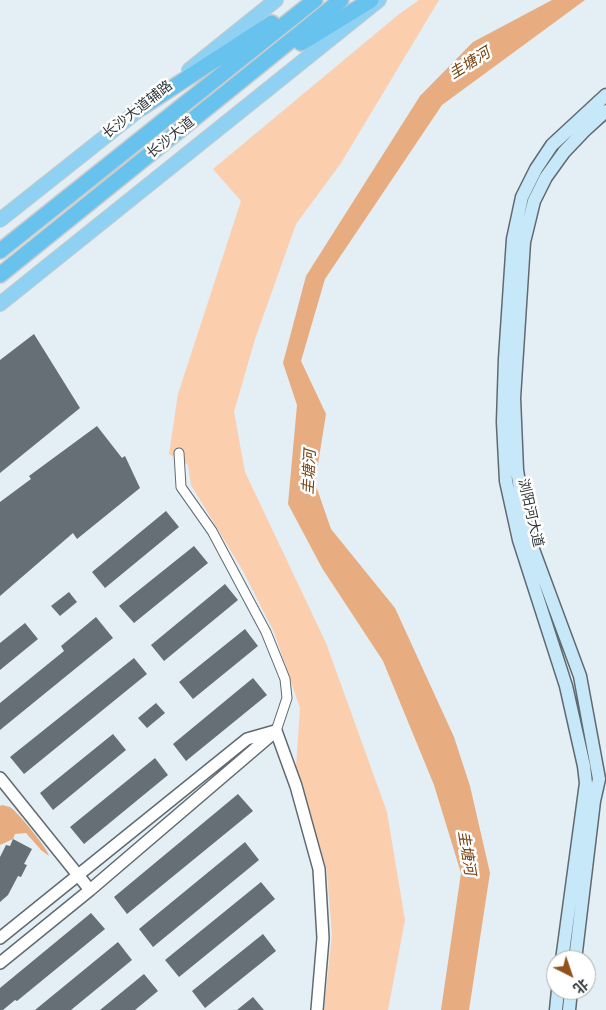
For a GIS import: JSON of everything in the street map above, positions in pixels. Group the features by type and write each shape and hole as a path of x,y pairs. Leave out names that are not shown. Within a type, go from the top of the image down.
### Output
{"highway":[{"path":"142,108 278,19 303,0"},
{"name":"长沙大道","path":"0,251 315,0"},
{"name":"长沙大道","path":"0,274 341,0"},
{"path":"248,76 371,0"}],"main road":[{"name":"长沙大道辅路","path":"0,220 276,0"},
{"path":"0,304 379,0"},
{"name":"浏阳河大道","path":"564,950 596,771 566,686 519,540 506,481 502,422 505,359 513,239 522,197 536,169 552,145 606,94"},
{"name":"浏阳河大道","path":"576,950 596,771 580,676 527,533 517,470 514,398 524,242 534,202 546,177 564,152 606,111"}],"street":[{"path":"0,964 90,890 276,731 287,698 285,679 266,632 212,531 181,487 180,453"},
{"path":"0,938 246,739 276,731"},
{"path":"276,731 296,786 319,869 323,938 317,1010"},
{"path":"0,778 90,890"}],"shaded area":[{"path":"419,0 439,0 341,163 296,224 255,339 234,412 245,472 326,643 387,812 405,920 388,1010 324,1010 332,935 327,871 296,767 300,708 274,632 243,571 191,485 188,465 169,454 178,394 241,201 213,169 398,15"},
{"path":"552,0 585,0 442,105 325,279 301,361 326,414 315,483 331,529 395,608 454,737 470,786 490,873 469,1010 441,1010 461,873 434,785 383,661 322,568 288,504 297,405 283,363 306,276 420,96 473,42"},
{"path":"0,806 10,807 19,815 38,838 49,856 26,833 15,834 13,839 0,845"}],"building":[{"path":"34,334 80,408 0,473 0,360"},
{"path":"97,426 122,458 125,456 140,488 77,539 73,533 0,596 0,502 31,479 29,476"},
{"path":"166,511 179,527 105,588 92,572"},
{"path":"194,546 208,563 134,623 119,606"},
{"path":"225,584 238,600 164,661 151,645"},
{"path":"69,592 77,602 60,616 51,606"},
{"path":"96,617 113,638 0,730 0,703 64,651 61,646"},
{"path":"25,623 38,639 0,670 0,643"},
{"path":"245,629 258,646 193,699 179,682"},
{"path":"134,658 147,674 24,774 10,757"},
{"path":"253,678 267,695 186,761 173,744"},
{"path":"156,703 165,713 147,728 138,718"},
{"path":"113,734 126,750 53,810 40,793"},
{"path":"155,758 168,775 84,844 70,827"},
{"path":"238,794 253,811 127,914 114,897"},
{"path":"13,839 32,849 24,864 27,865 21,877 18,876 8,895 0,902 0,857 6,845 10,846"},
{"path":"245,842 259,860 153,947 139,929"},
{"path":"261,882 275,899 179,977 165,960"},
{"path":"91,913 105,929 17,1001 15,1000 3,1010 0,1010 0,988"},
{"path":"263,934 276,951 205,1008 192,991"},
{"path":"118,942 132,960 71,1010 35,1010"},
{"path":"144,974 158,991 135,1010 100,1010"},
{"path":"253,997 264,1010 237,1010"}],"water label":[{"name":"圭塘河","path":"470,64"},
{"name":"圭塘河","path":"310,472"},
{"name":"圭塘河","path":"466,853"}]}
